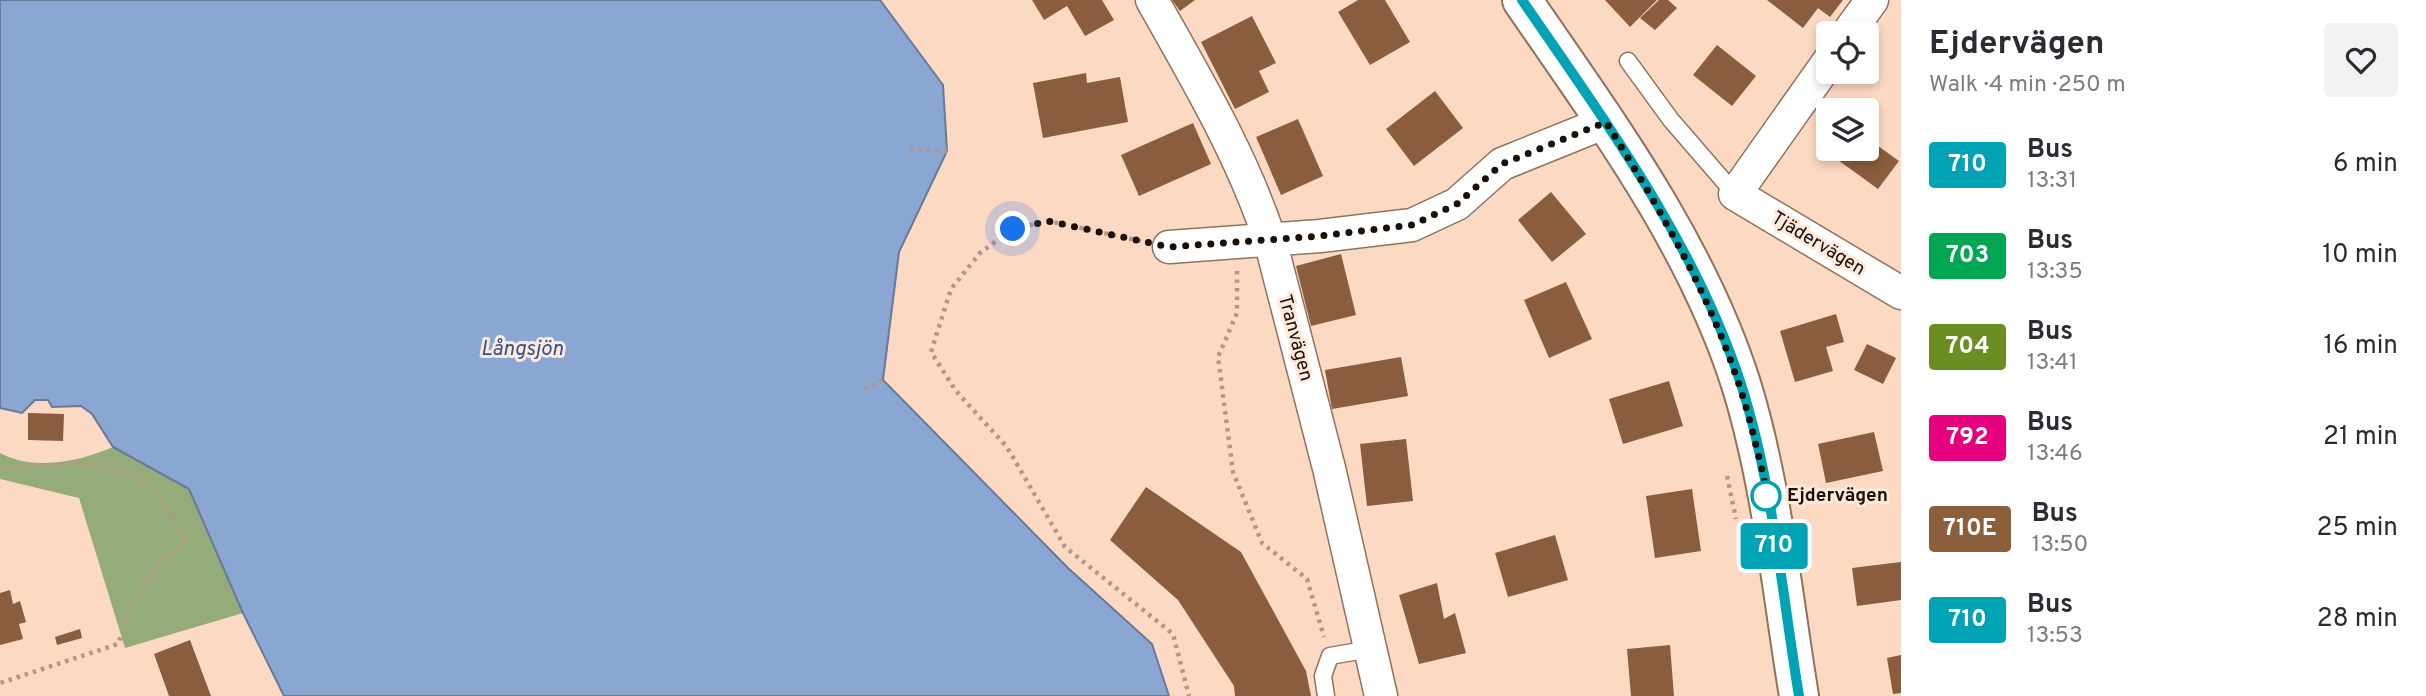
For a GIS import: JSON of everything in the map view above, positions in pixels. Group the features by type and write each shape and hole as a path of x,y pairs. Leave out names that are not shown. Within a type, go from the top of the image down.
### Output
{"street":[{"name":"Tranvägen","path":"1153,0 1217,115 1258,205 1270,240 1329,468 1381,696"},
{"path":"1522,0 1606,122 1664,214 1712,311 1741,386 1762,471 1798,696"},
{"path":"1857,21 1872,0"},
{"path":"1735,194 1816,79"},
{"path":"1169,247 1237,243 1412,225 1457,204 1502,164 1606,122"},
{"name":"Tjädervägen","path":"1735,194 1901,293"}],"lane":[{"path":"1628,61 1671,120 1735,194"},
{"path":"1326,696 1323,676 1330,656 1370,649"}],"path":[{"path":"910,149 947,151"},
{"path":"1169,247 1048,221 1013,229 980,253 951,289 931,352 956,391 1007,447 1065,547 1172,634 1189,696"},
{"path":"1237,243 1237,313 1218,357 1233,472 1262,543 1307,579 1330,656"},
{"path":"864,389 883,380"},
{"path":"0,469 98,463 116,468 148,486 187,539 153,569 130,611 118,644 0,683"},
{"path":"1726,469 1736,522"}],"green space":[{"path":"113,447 189,489 243,613 125,648 79,498 0,479 0,453 13,459 41,463 86,457"}],"water":[{"name":"Långsjön","path":"0,0 880,0 943,85 947,151 899,252 883,380 1068,568 1152,644 1169,696 284,696 243,613 189,489 113,447 92,414 81,406 52,407 48,400 35,400 22,413 0,408"}],"building":[{"path":"1032,0 1102,0 1114,20 1085,36 1067,6 1044,20"},
{"path":"1172,0 1195,0 1180,11"},
{"path":"1358,0 1385,0 1410,42 1370,65 1338,12"},
{"path":"1605,0 1657,0 1630,27"},
{"path":"1659,0 1668,0 1677,8 1655,30 1640,18"},
{"path":"1767,0 1843,0 1830,17 1818,8 1803,28"},
{"path":"1252,16 1276,63 1259,71 1269,92 1235,109 1201,42"},
{"path":"1717,45 1756,76 1732,106 1693,75"},
{"path":"1086,73 1087,83 1120,77 1128,122 1043,138 1033,83"},
{"path":"1435,91 1463,128 1414,166 1386,129"},
{"path":"1298,119 1323,176 1281,195 1256,137"},
{"path":"1193,123 1211,164 1139,196 1121,155"},
{"path":"1879,147 1899,161 1878,189 1839,161 1879,161"},
{"path":"1551,192 1586,234 1552,262 1518,220"},
{"path":"1341,254 1356,315 1311,326 1296,266"},
{"path":"1566,282 1592,339 1549,358 1524,300"},
{"path":"1836,314 1844,342 1826,347 1833,371 1795,382 1780,331"},
{"path":"1867,344 1896,358 1883,384 1854,370"},
{"path":"1401,357 1408,396 1332,409 1325,370"},
{"path":"1669,381 1683,426 1623,444 1609,399"},
{"path":"28,413 64,414 63,441 28,440"},
{"path":"1874,432 1883,471 1826,483 1818,444"},
{"path":"1406,439 1413,501 1367,506 1360,444"},
{"path":"1146,487 1241,552 1306,671 1311,696 1235,696 1234,686 1178,600 1110,540"},
{"path":"1692,489 1701,551 1655,558 1646,496"},
{"path":"1555,535 1568,580 1508,597 1495,553"},
{"path":"1901,562 1901,600 1857,606 1852,568"},
{"path":"1437,583 1444,619 1455,613 1466,653 1419,664 1399,595"},
{"path":"10,590 13,604 20,601 26,622 19,624 23,639 0,645 0,593"},
{"path":"80,629 82,638 57,645 55,637"},
{"path":"190,640 211,696 169,696 154,654"},
{"path":"1670,645 1674,696 1631,696 1627,649"},
{"path":"1901,655 1901,693 1893,694 1887,658"}],"bus line":[{"name":"710","path":"1522,0 1606,122 1664,214 1723,336 1741,386 1762,471 1799,696"}],"place":[{"name":"Ejdervägen","path":"1766,496"}],"route":[{"path":"1013,229 1048,221 1169,247 1320,236 1412,225 1457,204 1483,178 1502,164 1606,122 1664,214 1723,336 1741,386 1767,498 1766,496"}]}
